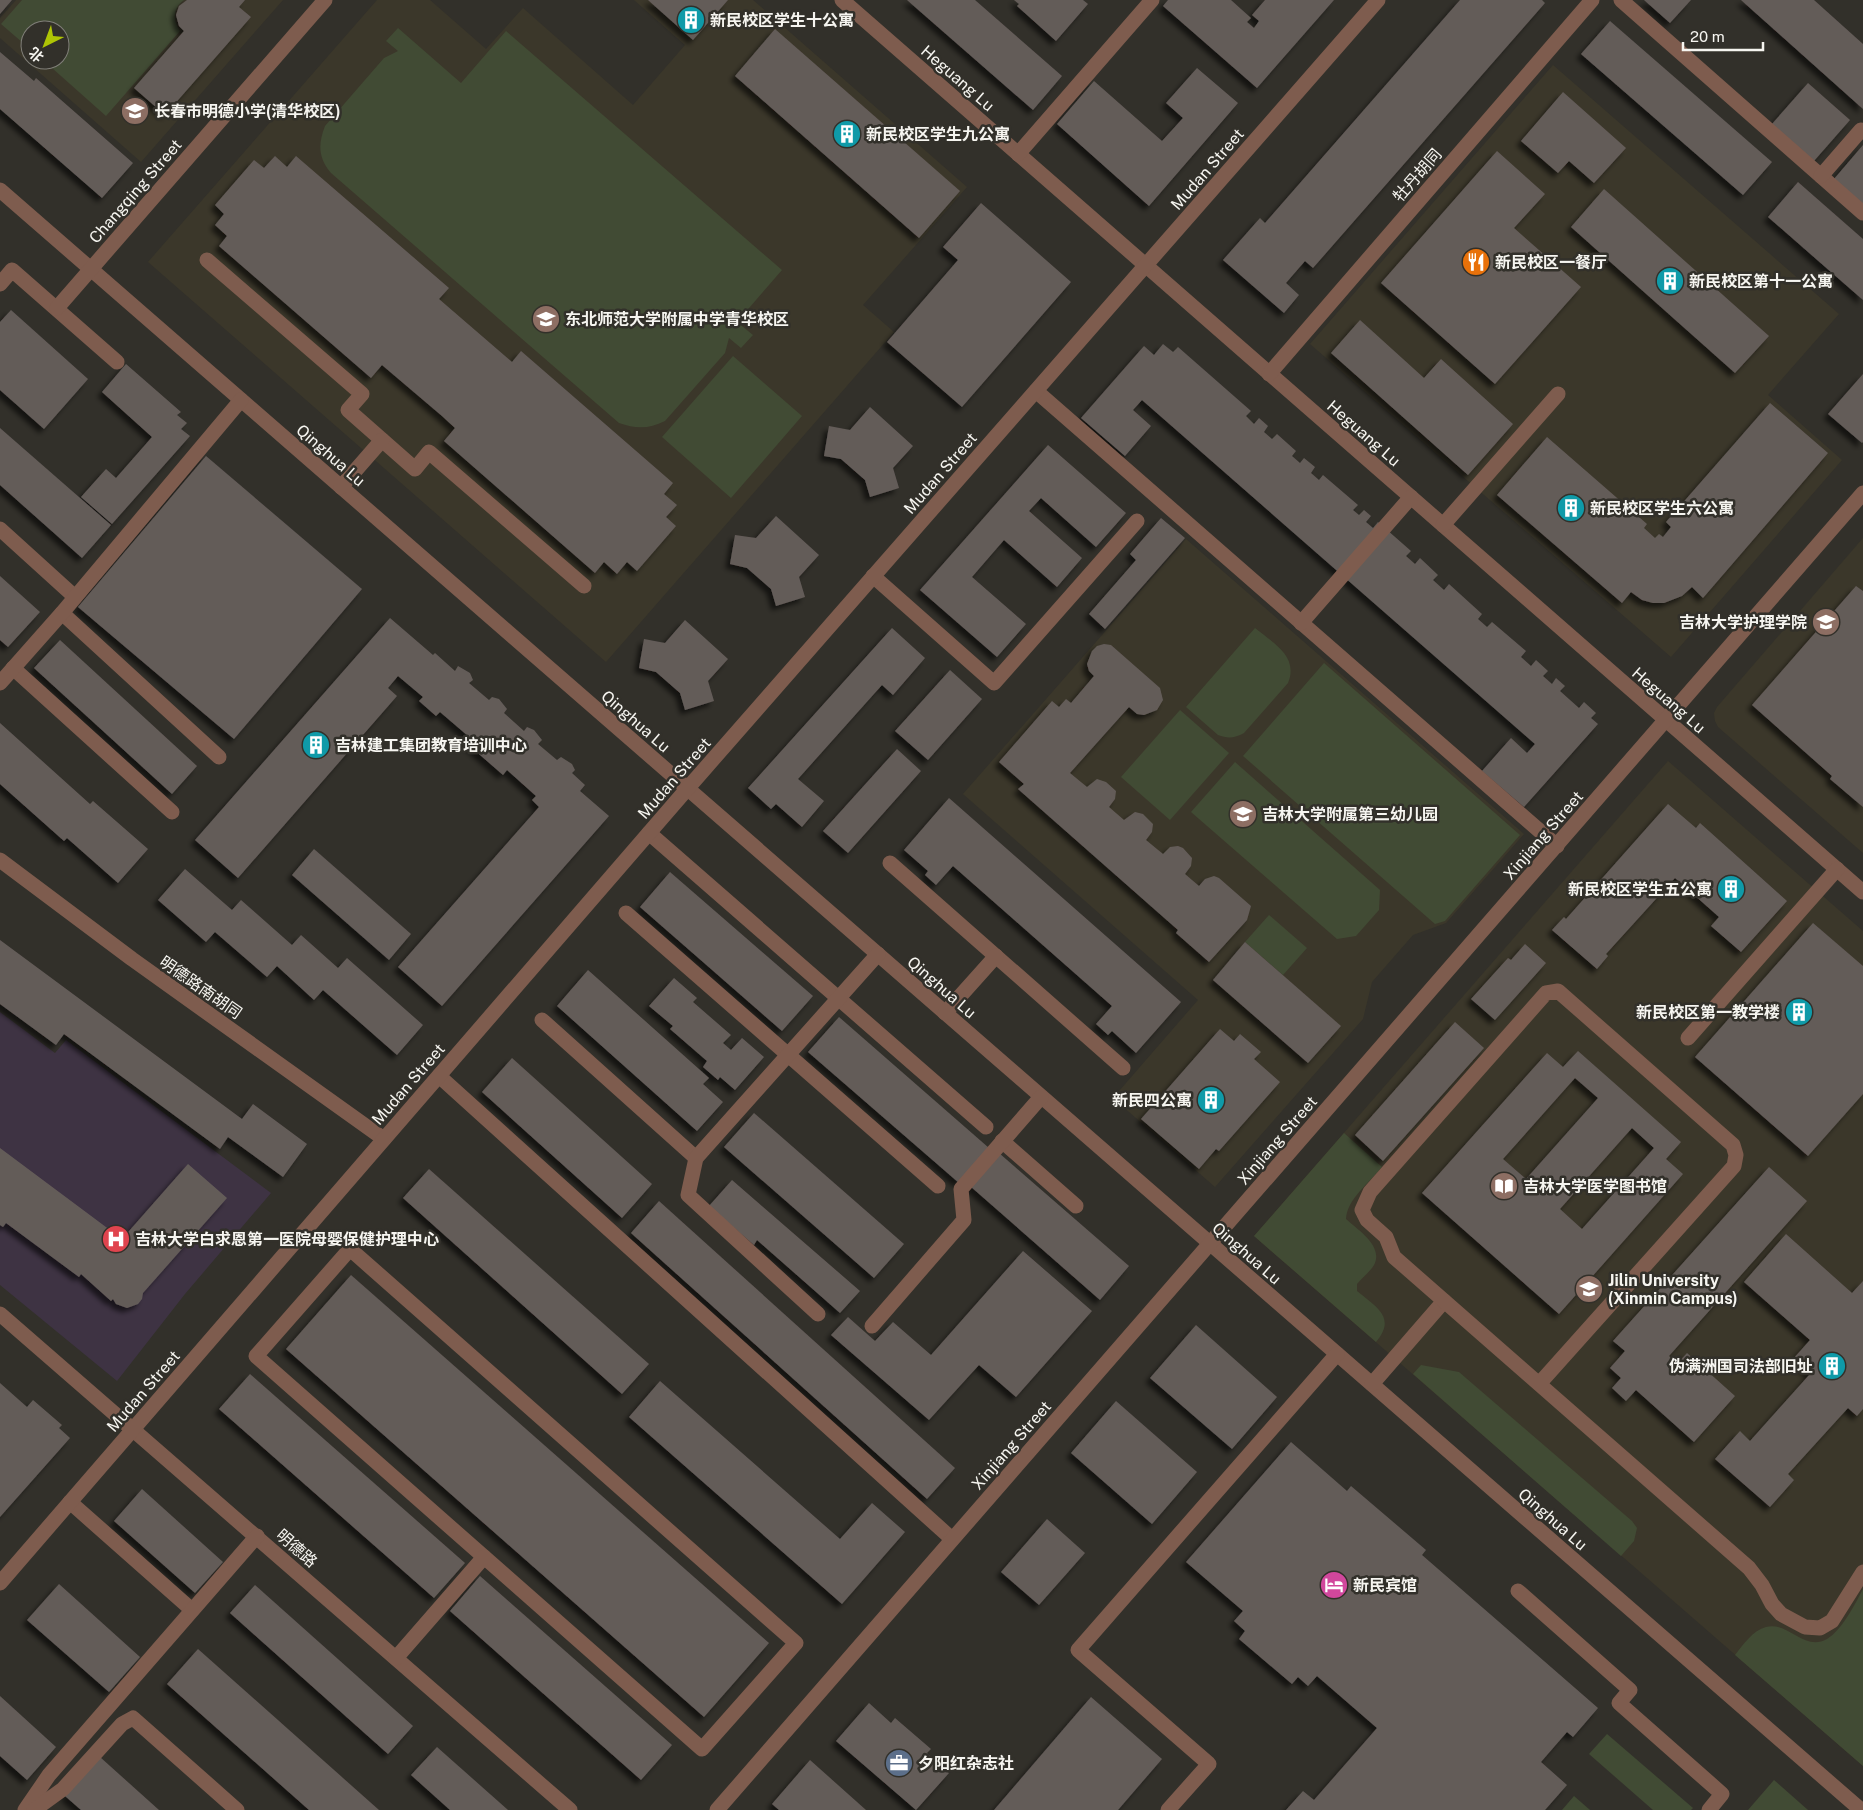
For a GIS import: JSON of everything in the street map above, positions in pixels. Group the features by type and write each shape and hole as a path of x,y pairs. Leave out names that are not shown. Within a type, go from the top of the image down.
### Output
{"street":[{"name":"Heguang Lu","path":"842,0 1863,892"},
{"name":"Mudan Street","path":"0,1583 687,789 1378,0"},
{"name":"牡丹胡同","path":"1269,374 1592,0"},
{"path":"1620,0 1863,213"},
{"name":"Changqing Street","path":"56,308 323,1"},
{"path":"1018,154 1145,2"},
{"path":"1821,176 1861,130 1863,132"},
{"name":"Qinghua Lu","path":"0,190 1861,1810"},
{"path":"207,260 362,394 348,410 415,469 429,452 584,586"},
{"path":"0,284 12,270 117,362"},
{"path":"1036,392 1557,846"},
{"path":"1442,525 1558,394"},
{"path":"0,683 62,613 241,400"},
{"path":"341,487 382,440"},
{"name":"Xinjiang Street","path":"717,1810 1863,493"},
{"path":"1301,623 1411,498"},
{"path":"874,576 994,683 1137,521"},
{"path":"0,529 75,596"},
{"path":"62,613 219,757"},
{"path":"13,668 172,812"},
{"path":"649,833 986,1127"},
{"name":"明德路南胡同","path":"0,860 132,960 384,1139"},
{"path":"890,863 1123,1068"},
{"path":"1688,1038 1836,869"},
{"path":"626,913 938,1186"},
{"path":"818,1314 688,1196 696,1158 878,954"},
{"path":"946,1013 996,956"},
{"path":"1539,1384 1734,1166 1736,1155 1733,1145 1558,991 1546,993 1370,1192 1362,1210 1367,1220 1386,1237 1394,1257 1748,1568 1781,1614 1805,1627 1820,1628 1832,1621 1863,1572"},
{"path":"542,1020 696,1158"},
{"path":"439,1076 952,1539"},
{"path":"872,1326 964,1220 961,1189 1041,1096"},
{"path":"1002,1141 1076,1206"},
{"path":"350,1249 796,1643 702,1749 484,1557 256,1356 350,1249"},
{"path":"1372,1384 1444,1301"},
{"name":"明德路","path":"3,1321 133,1429 570,1810"},
{"path":"1168,1810 1209,1764 1078,1650 1337,1354"},
{"path":"70,1502 192,1610"},
{"path":"25,1810 49,1775 257,1536"},
{"path":"396,1658 484,1557"},
{"path":"1518,1591 1630,1690 1619,1704 1722,1794 1709,1810"},
{"path":"34,1810 63,1789 122,1724 133,1718 237,1810"}],"shaded area":[{"name":"长春市明德小学(清华校区)","path":"16,0 283,0 141,162 36,70 70,70 70,20 20,20 20,56 0,38 0,18"},
{"name":"东北师范大学附属中学青华校区","path":"377,0 430,0 486,49 523,8 633,105 685,45 634,0 753,0 967,187 863,305 894,332 606,662 148,262"},
{"path":"1553,65 1839,314 1768,395 1842,460 1671,657 1310,344"},
{"name":"吉林大学护理学院","path":"1863,538 1863,853 1718,727 1714,713 1717,707"},
{"name":"吉林大学附属第三幼儿园","path":"1186,539 1524,834 1446,923 1413,935 1372,982 1363,1019 1215,1187 1113,1098 1198,1000 963,794"},
{"name":"Jilin University (Xinmin Campus)","path":"1668,761 1863,931 1863,1766 1254,1236"},
{"name":"吉林大学白求恩第一医院母婴保健护理中心","path":"0,1012 55,1053 66,1040 271,1193 185,1294 117,1381 0,1285"}],"green space":[{"path":"22,0 184,0 177,7 175,15 180,31 106,116 54,70 70,70 70,20 20,20 20,40 1,24"},
{"path":"398,28 461,83 506,31 782,270 737,322 753,335 741,348 729,338 725,353 665,421 653,426 642,427 619,423 331,173 320,151 325,126 384,58 398,51 386,41"},
{"path":"733,356 802,416 731,498 662,437"},
{"path":"1255,628 1276,645 1287,658 1290,665 1288,683 1244,733 1231,737 1218,735 1186,707"},
{"path":"1324,663 1520,835 1445,921 1435,924 1243,756"},
{"path":"1180,710 1229,753 1170,820 1121,777"},
{"path":"1235,762 1380,890 1379,910 1356,936 1337,939 1191,812"},
{"path":"1269,915 1307,948 1283,975 1245,942"},
{"path":"1344,1133 1382,1167 1350,1205 1346,1219 1368,1238 1375,1250 1375,1263 1357,1284 1357,1291 1377,1308 1384,1319 1385,1326 1376,1342 1254,1236"},
{"path":"1421,1365 1459,1372 1632,1521 1637,1528 1634,1541 1621,1556 1413,1374"},
{"path":"1863,1589 1863,1766 1735,1655 1753,1635 1766,1627 1782,1628 1811,1642 1827,1639 1838,1630"},
{"path":"1607,1734 1693,1808 1691,1810 1653,1810 1589,1754"},
{"path":"1774,1780 1808,1810 1748,1810"},
{"path":"1574,1796 1590,1810 1562,1810"}],"building":[{"path":"0,0 12,0 0,14"},
{"path":"187,0 245,0 239,7 251,17 165,115 134,88 184,31 179,26 176,15 179,6"},
{"name":"新民校区学生十公寓","path":"648,0 728,0 693,40"},
{"path":"907,0 975,0 1062,76 1033,110"},
{"path":"1014,0 1083,0 1088,4 1056,41 1017,6 1019,4"},
{"path":"1168,0 1231,0 1251,18 1247,22 1254,28 1259,21 1252,15 1265,0 1334,0 1257,88 1163,6"},
{"path":"1460,0 1542,0 1545,3 1313,268 1305,261 1286,283 1299,295 1284,313 1223,260 1260,218 1265,223"},
{"path":"1644,0 1691,0 1670,23"},
{"path":"1741,0 1814,0 1863,44 1863,109"},
{"path":"1610,21 1772,162 1743,195 1581,54"},
{"name":"新民校区学生九公寓","path":"775,29 960,191 919,238 735,76"},
{"path":"0,52 34,81 36,78 133,163 102,198 0,109"},
{"path":"1197,68 1238,103 1149,206 1057,124 1094,81 1162,141 1183,118 1166,103"},
{"path":"1808,83 1850,120 1814,161 1772,124"},
{"path":"1563,92 1626,148 1594,183 1569,161 1558,173 1521,141"},
{"path":"1863,145 1863,204 1834,179"},
{"name":"新民校区一餐厅","path":"1497,151 1545,194 1514,228 1581,287 1495,384 1381,283"},
{"path":"275,156 287,167 296,156 449,288 439,299 512,362 521,351 673,483 664,494 677,505 666,517 676,526 637,571 627,562 617,574 604,562 595,573 444,441 455,428 442,416 382,365 371,378 219,246 227,236 215,225 224,214 215,205 254,160 264,168"},
{"path":"1798,182 1863,239 1863,300 1768,217"},
{"name":"新民校区第十一公寓","path":"1604,189 1769,336 1735,373 1571,227"},
{"path":"981,203 1071,282 962,407 887,342 958,260 943,247"},
{"path":"11,310 88,379 44,429 0,390 0,322"},
{"path":"1360,320 1424,378 1441,359 1513,424 1468,475 1331,353"},
{"path":"1163,344 1173,352 1178,347 1251,411 1246,416 1254,424 1259,418 1268,426 1264,432 1272,439 1277,434 1296,451 1292,456 1300,463 1304,458 1315,467 1311,473 1319,480 1323,475 1358,505 1353,510 1359,515 1364,510 1371,516 1366,522 1373,528 1378,522 1411,551 1406,556 1415,564 1420,558 1438,575 1433,580 1444,590 1449,584 1482,614 1478,619 1487,627 1492,622 1526,651 1521,657 1531,666 1536,660 1548,671 1543,676 1552,684 1556,678 1565,686 1560,691 1579,708 1584,702 1596,713 1591,718 1598,724 1524,807 1482,771 1511,738 1527,753 1535,744 1142,400 1133,410 1151,426 1125,456 1081,418 1144,346 1154,355"},
{"path":"126,364 181,412 177,415 187,423 181,429 190,436 112,524 81,497 106,469 116,478 152,437 102,392"},
{"path":"1863,374 1863,442 1862,443 1828,414"},
{"name":"新民校区学生六公寓","path":"1770,403 1828,453 1703,598 1692,587 1682,596 1664,603 1642,600 1631,592 1622,603 1497,495 1547,437 1647,524 1644,528 1655,538 1659,534 1663,537 1671,527 1666,522"},
{"path":"870,407 913,446 893,468 899,488 870,497 865,480 841,459 824,456 829,426 850,430"},
{"path":"0,428 111,525 82,558 0,485"},
{"path":"1048,445 1126,513 1096,547 1041,498 1029,511 1082,558 1057,587 1004,540 972,577 1026,624 997,657 920,590"},
{"path":"206,456 362,589 234,739 78,607"},
{"path":"776,516 819,555 799,577 805,597 776,606 771,589 747,568 730,564 735,535 756,538"},
{"path":"1161,518 1185,538 1105,629 1089,614 1136,560 1130,554"},
{"path":"0,576 40,612 8,647 0,640"},
{"path":"1856,586 1863,591 1863,807 1830,779 1832,776 1752,705"},
{"path":"390,618 433,655 435,653 455,671 458,666 470,673 473,680 469,683 489,700 492,697 499,699 507,709 504,713 524,731 527,727 534,730 542,740 538,744 557,760 561,757 572,764 575,770 572,773 585,785 580,791 609,816 442,1006 398,967 539,807 532,800 536,796 507,770 503,775 464,741 468,736 440,712 436,716 419,701 423,697 398,676 388,688 397,696 238,878 195,840"},
{"path":"685,620 728,659 708,681 714,701 685,710 680,693 656,672 639,668 644,639 665,643"},
{"path":"892,628 925,658 893,695 882,685 798,779 824,801 802,827 776,804 771,809 748,788"},
{"path":"60,640 197,766 172,794 34,668"},
{"path":"1111,645 1160,688 1163,700 1157,710 1144,715 1137,714 1129,707 1070,773 1087,787 1097,779 1106,782 1116,791 1115,799 1109,807 1124,820 1135,812 1143,814 1153,824 1152,832 1146,840 1163,854 1170,847 1178,846 1183,848 1192,858 1191,866 1185,874 1199,886 1205,879 1214,876 1219,878 1251,906 1247,920 1209,962 1176,933 1178,930 1018,789 1024,784 999,762 1052,701 1059,707 1066,699 1071,703 1094,676 1089,671 1087,664 1092,651 1097,646"},
{"path":"950,670 982,699 928,760 895,731"},
{"path":"0,723 90,804 93,801 148,849 118,883 67,838 64,841 0,784"},
{"path":"897,749 921,771 848,853 823,831"},
{"path":"949,798 1181,1002 1136,1053 1112,1031 1108,1035 1096,1024 1112,1006 953,866 936,885 925,875 928,871 904,850"},
{"name":"新民校区学生五公寓","path":"1668,804 1696,828 1700,823 1787,901 1741,952 1711,926 1719,917 1675,878 1606,954 1608,956 1597,969 1552,930 1564,917 1566,919"},
{"path":"314,849 411,934 389,960 292,875"},
{"path":"185,869 232,910 241,900 292,945 301,935 338,968 347,958 423,1025 397,1055 323,990 314,1000 277,966 267,977 215,932 206,942 158,900"},
{"path":"670,872 813,996 782,1031 640,907"},
{"name":"新民校区第一教学楼","path":"1813,923 1863,966 1863,1094 1808,1156 1695,1057"},
{"path":"0,940 242,1119 253,1104 307,1144 283,1177 228,1137 220,1149 64,1034 56,1045 0,1004"},
{"path":"1245,942 1341,1026 1308,1063 1213,980"},
{"path":"1525,944 1546,963 1495,1020 1471,999 1508,958 1511,960"},
{"path":"588,970 709,1078 703,1084 723,1102 697,1131 557,1006"},
{"path":"674,978 697,998 693,1002 731,1035 723,1043 731,1050 742,1038 764,1057 735,1090 720,1077 718,1080 703,1067 707,1061 670,1029 673,1026 649,1006"},
{"path":"839,1017 989,1148 959,1183 808,1052"},
{"path":"1455,1022 1484,1048 1383,1161 1355,1135"},
{"name":"新民四公寓","path":"1220,1029 1234,1041 1240,1034 1261,1052 1254,1059 1280,1082 1219,1151 1216,1149 1199,1169 1141,1119"},
{"name":"吉林大学医学图书馆","path":"1578,1051 1681,1142 1666,1159 1683,1174 1559,1314 1422,1193 1547,1053 1563,1067","holes":["1575,1078 1598,1098 1526,1179 1503,1159","1632,1128 1654,1148 1582,1229 1560,1209"]},
{"path":"512,1058 652,1184 622,1218 482,1092"},
{"path":"754,1113 904,1244 874,1278 724,1147"},
{"path":"0,1148 122,1239 188,1164 227,1198 143,1293 142,1299 138,1304 127,1308 116,1304 113,1299 111,1301 81,1274 79,1277 6,1223 3,1227 0,1225"},
{"path":"999,1153 1129,1266 1100,1300 970,1186"},
{"path":"1769,1167 1807,1201 1669,1356 1677,1364 1687,1353 1735,1396 1694,1442 1636,1390 1626,1401 1612,1388 1621,1378 1610,1368 1625,1351 1613,1341"},
{"path":"429,1169 649,1364 622,1394 403,1198"},
{"path":"732,1180 860,1291 840,1313 757,1240 754,1245 709,1206"},
{"path":"659,1201 955,1468 927,1499 631,1233"},
{"name":"伪满洲国司法部旧址","path":"1786,1234 1852,1293 1863,1281 1863,1409 1857,1416 1848,1408 1788,1474 1794,1480 1770,1507 1715,1459 1740,1431 1750,1441 1810,1374 1793,1359 1810,1340 1744,1282"},
{"path":"1023,1251 1092,1311 1016,1397 979,1365 929,1420 831,1335 848,1317 875,1341 893,1322 931,1355"},
{"path":"351,1275 769,1643 704,1717 286,1349"},
{"path":"1196,1325 1277,1397 1232,1449 1150,1378"},
{"path":"250,1374 465,1563 434,1598 219,1409"},
{"path":"660,1381 840,1539 872,1503 905,1532 842,1604 629,1417"},
{"path":"0,1383 27,1407 33,1400 62,1425 59,1428 70,1438 0,1517"},
{"path":"1116,1401 1197,1472 1152,1524 1071,1453"},
{"path":"1291,1442 1347,1491 1351,1486 1426,1550 1422,1555 1598,1708 1573,1737 1567,1732 1541,1762 1567,1785 1545,1810 1286,1810 1303,1791 1314,1800 1377,1728 1317,1676 1308,1686 1298,1677 1292,1684 1239,1639 1245,1631 1234,1621 1243,1611 1186,1562"},
{"path":"142,1489 223,1562 195,1593 114,1521"},
{"path":"1047,1519 1085,1553 1039,1605 1001,1572"},
{"path":"480,1576 672,1745 641,1780 450,1611"},
{"path":"59,1584 140,1657 109,1692 27,1620"},
{"path":"255,1585 413,1726 388,1754 230,1613"},
{"path":"198,1649 379,1810 309,1810 167,1684"},
{"path":"0,1696 56,1747 27,1780 0,1756"},
{"path":"1091,1697 1162,1759 1118,1810 994,1810"},
{"name":"夕阳红杂志社","path":"869,1703 891,1723 895,1718 931,1749 927,1753 949,1773 916,1810 836,1741"},
{"path":"437,1747 508,1810 450,1810 411,1775"},
{"path":"100,1757 159,1810 81,1810 65,1796"},
{"path":"810,1760 866,1810 779,1810 772,1804"}],"place":[{"name":"新民校区学生十公寓","path":"691,20"},
{"name":"长春市明德小学(清华校区)","path":"135,111"},
{"name":"新民校区学生九公寓","path":"847,134"},
{"name":"新民校区一餐厅","path":"1476,262"},
{"name":"新民校区第十一公寓","path":"1670,281"},
{"name":"东北师范大学附属中学青华校区","path":"546,319"},
{"name":"新民校区学生六公寓","path":"1571,508"},
{"name":"吉林大学护理学院","path":"1826,622"},
{"name":"吉林建工集团教育培训中心","path":"316,745"},
{"name":"吉林大学附属第三幼儿园","path":"1243,814"},
{"name":"新民校区学生五公寓","path":"1731,889"},
{"name":"新民校区第一教学楼","path":"1799,1012"},
{"name":"新民四公寓","path":"1211,1100"},
{"name":"吉林大学医学图书馆","path":"1504,1186"},
{"name":"吉林大学白求恩第一医院母婴保健护理中心","path":"116,1239"},
{"name":"Jilin University (Xinmin Campus)","path":"1589,1289"},
{"name":"伪满洲国司法部旧址","path":"1832,1366"},
{"name":"新民宾馆","path":"1334,1585"},
{"name":"夕阳红杂志社","path":"899,1763"}]}
